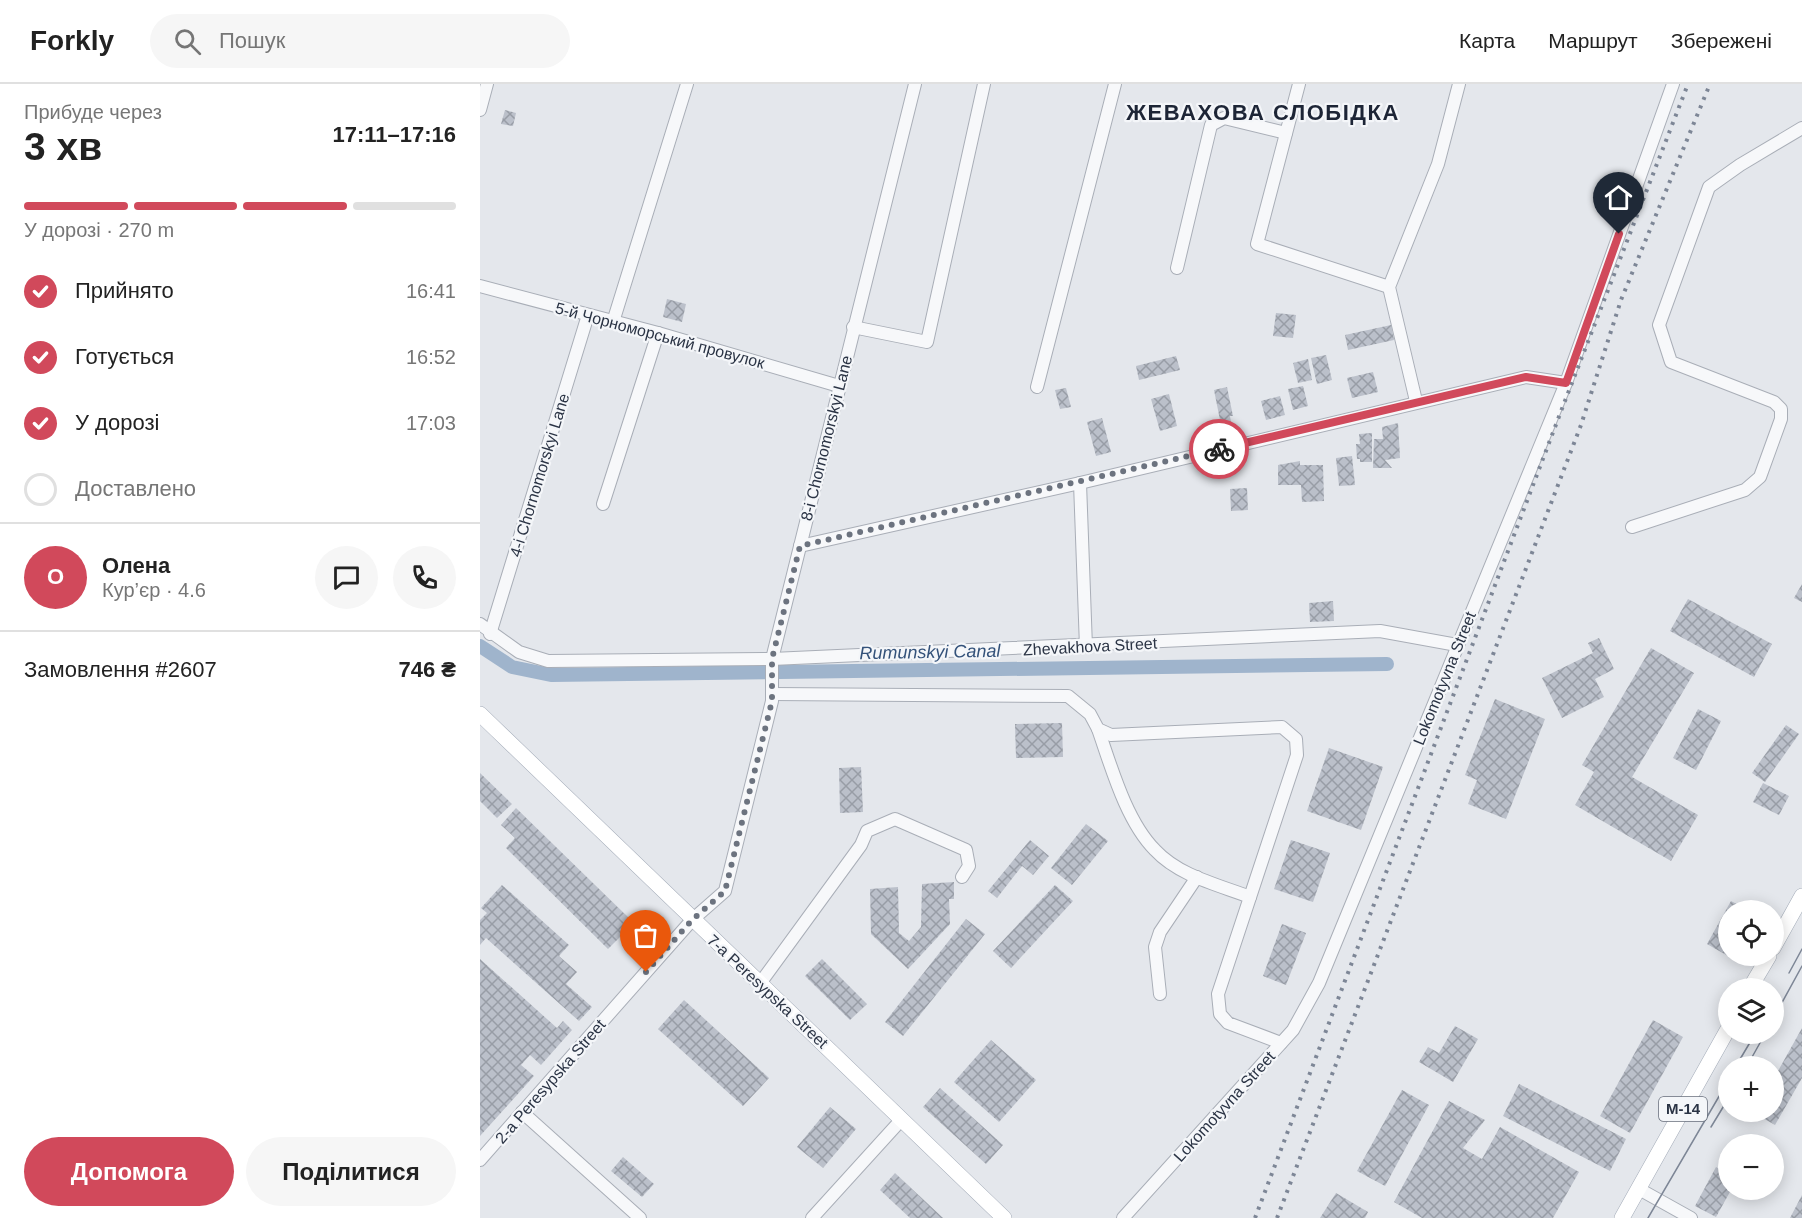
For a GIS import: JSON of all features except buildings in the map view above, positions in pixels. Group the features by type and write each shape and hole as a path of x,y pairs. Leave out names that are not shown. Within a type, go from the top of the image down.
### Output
{"main road":[{"name":"7-a Peresypska Street","path":"480,714 1004,1218"},
{"path":"1784,928 1802,896"},
{"name":"М-14","path":"1622,1218 1720,1044"}],"street":[{"path":"480,110 487,84"},
{"path":"613,322 687,84"},
{"name":"8-i Chornomorskyi Lane","path":"692,920 725,891 772,694 772,659 915,84"},
{"path":"853,327 927,342 984,84"},
{"path":"1036,387 1115,84"},
{"path":"1299,84 1257,244 1389,288"},
{"path":"1416,401 1389,288 1438,164 1460,84"},
{"name":"Lokomotyvna Street","path":"1122,1218 1293,1030 1314,992 1341,933 1566,383 1673,84"},
{"path":"1177,268 1211,125 1224,118 1286,133"},
{"path":"1632,527 1745,490 1760,477 1781,419 1781,409 1774,402 1671,362 1659,326 1709,187 1740,165 1802,128"},
{"name":"5-й Чорноморський провулок","path":"480,286 658,333 839,386"},
{"name":"4-i Chornomorskyi Lane","path":"490,634 588,315"},
{"path":"603,504 658,333"},
{"path":"800,546 1080,483 1416,401 1526,377 1566,383"},
{"path":"1080,483 1086,647"},
{"name":"Zhevakhova Street","path":"480,624 490,634 519,652 548,661 772,659 1086,647 1380,631 1457,645"},
{"path":"772,694 1068,696 1090,714 1136,823 1155,850 1197,877 1250,897"},
{"path":"1098,729 1111,735 1282,727 1296,739 1297,755 1218,994 1220,1014 1228,1023 1281,1043"},
{"path":"761,982 861,845 867,831 895,819 966,850 969,866 962,878"},
{"path":"1160,994 1155,947 1160,932 1197,877"},
{"name":"2-a Peresypska Street","path":"480,1160 692,920"},
{"path":"522,1112 640,1218"},
{"path":"812,1218 902,1119"},
{"path":"1639,1189 1692,1218"}],"waterway":[{"name":"Rumunskyi Canal","path":"480,646 512,667 551,675 1387,664"}],"tram line":[{"path":"1789,973 1802,949"},
{"path":"1784,999 1802,966"},
{"path":"1742,1056 1749,1044"},
{"path":"1753,1056 1759,1044"},
{"path":"1648,1218 1718,1098"},
{"path":"1711,1127 1718,1115"}],"railway":[{"path":"1255,1218 1563,406 1688,84"},
{"path":"1277,1218 1581,425 1621,300 1710,84"}],"way so far":[{"path":"646,972 692,920 725,891 772,701 772,659 800,546 1219,449"}],"district":[{"name":"ЖЕВАХОВА СЛОБІДКА","path":"1263,112"}],"route":[{"path":"1219,449 1526,377 1566,383 1619,234"}]}
